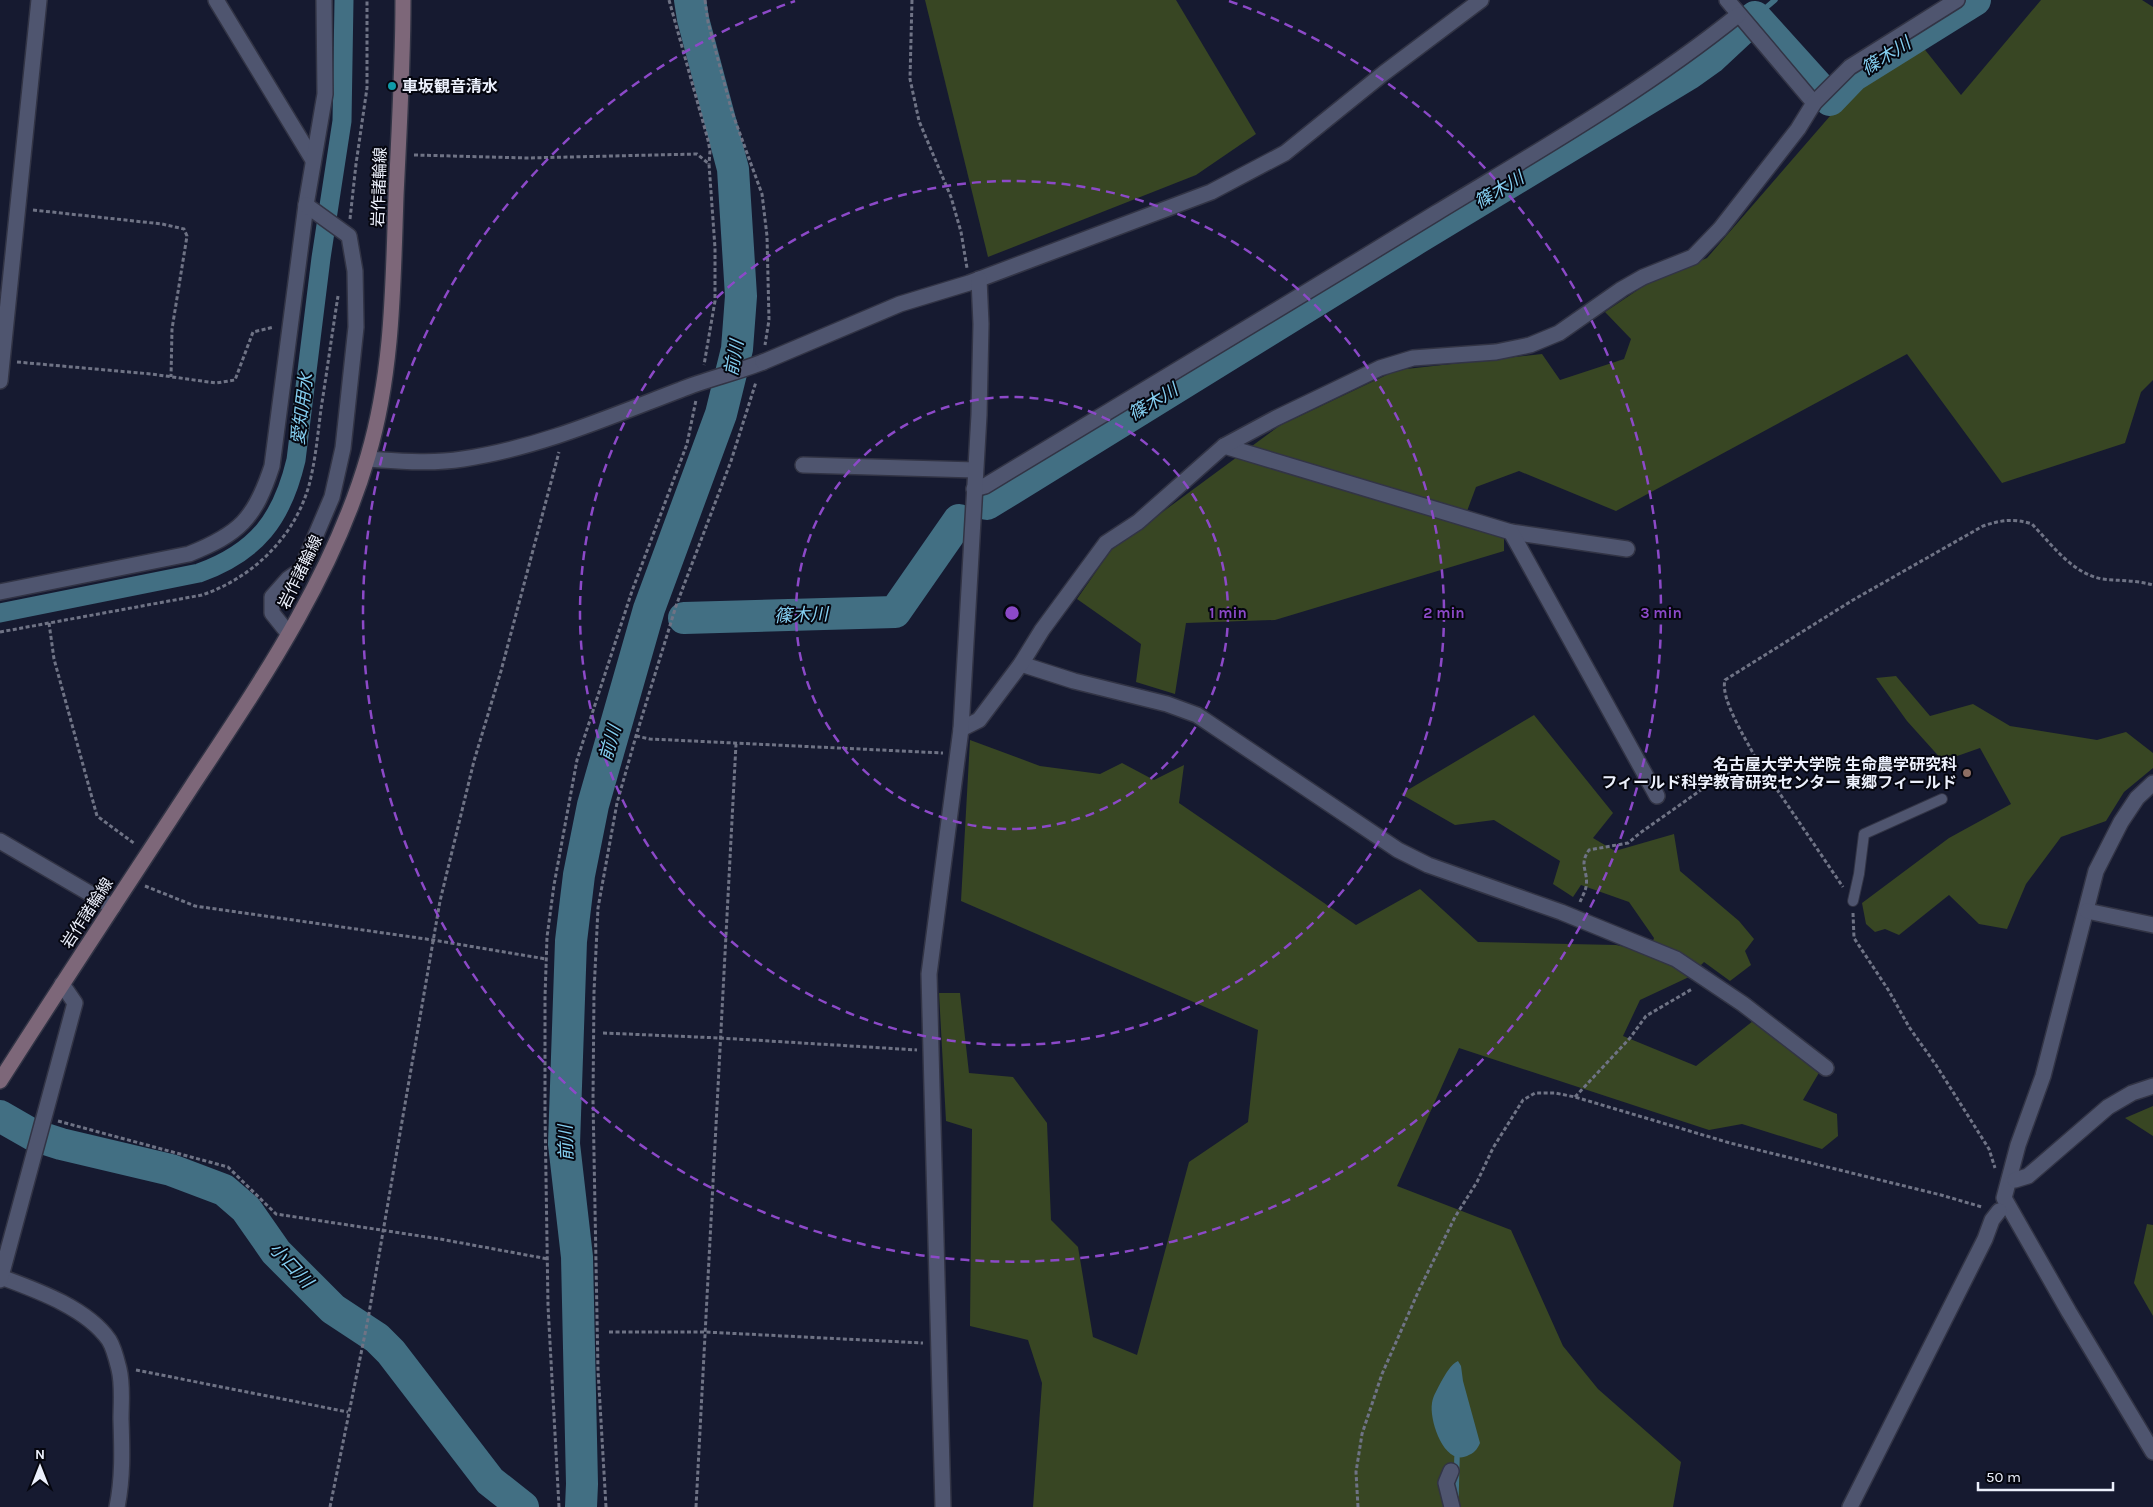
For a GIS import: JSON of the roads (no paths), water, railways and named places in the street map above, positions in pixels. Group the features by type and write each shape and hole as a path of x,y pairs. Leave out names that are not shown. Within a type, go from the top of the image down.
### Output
{"main road":[{"name":"岩作諸輪線","path":"0,1081 238,716 314,591 351,505 368,459 380,410 390,338 402,82 402,0"}],"street":[{"path":"0,381 39,0"},
{"path":"216,0 313,160"},
{"path":"0,592 189,554 218,542 240,526 255,509 265,488 272,466 306,205 325,94 324,0"},
{"path":"368,459 422,462 462,460 501,452 562,434 698,383 731,374 763,362 900,304 974,281 1211,192 1285,153 1376,80 1481,0"},
{"path":"1727,0 1814,103"},
{"path":"961,729 979,720 1106,543 1138,522 1224,446 1380,368 1413,358 1496,352 1530,346 1559,333 1622,289 1643,277 1693,257 1720,229 1798,129 1814,103 1850,67 1957,0"},
{"path":"974,489 985,486 1475,189 1696,49 1738,15"},
{"path":"288,633 272,613 272,597 288,579 301,570 332,498 344,448 356,328 354,271 349,236 306,205"},
{"path":"943,1507 929,974 956,753 961,729 976,470 981,324 974,281"},
{"path":"1224,446 1511,532 1628,549"},
{"path":"803,465 976,470"},
{"path":"1511,532 1657,796"},
{"path":"1021,664 1074,681 1167,704 1197,715 1398,850 1428,865 1574,917 1676,959 1743,1004 1826,1068"},
{"path":"1850,1507 1985,1239 1992,1220 2002,1204 2018,1145 2043,1076 2096,871 2121,822 2137,798 2153,783"},
{"path":"0,841 113,907"},
{"path":"2087,911 2153,925"},
{"path":"62,984 75,1003 0,1278 36,1290 84,1316 100,1329 110,1342 120,1370 121,1489 116,1507"},
{"path":"2015,1180 2028,1176 2108,1107 2132,1093 2153,1086"},
{"path":"2002,1204 2153,1452"},
{"path":"1451,1471 1446,1483 1452,1507"}],"lane":[{"path":"1853,901 1859,874 1864,834 1942,799"}],"water":[{"path":"1458,1361 1461,1366 1463,1381 1480,1443 1472,1454 1459,1457 1451,1454 1440,1440 1432,1411 1433,1398 1441,1382 1446,1373"}],"waterway":[{"name":"愛知用水","path":"0,613 199,573 237,555 251,544 264,531 283,500 296,460 321,258 342,121 344,0"},
{"name":"前川","path":"581,1507 577,1257 564,1144 571,941 579,875 593,805 649,609 721,414 737,349 741,296 733,169 693,19 690,0"},
{"path":"1755,17 1775,0"},
{"name":"篠木川","path":"987,504 1416,239 1690,73 1711,58 1755,17 1830,100 1853,76 1975,0"},
{"name":"篠木川","path":"684,618 895,612 959,520"},
{"name":"小口川","path":"0,1116 33,1135 61,1144 171,1170 224,1190 246,1209 276,1252 333,1309 377,1338 391,1352 490,1481 523,1507"},
{"path":"1456,1495 1457,1457"}],"place":[{"name":"車坂観音清水","path":"392,86"},
{"name":"名古屋大学大学院 生命農学研究科 フィールド科学教育研究センター 東郷フィールド","path":"1967,773"}]}
